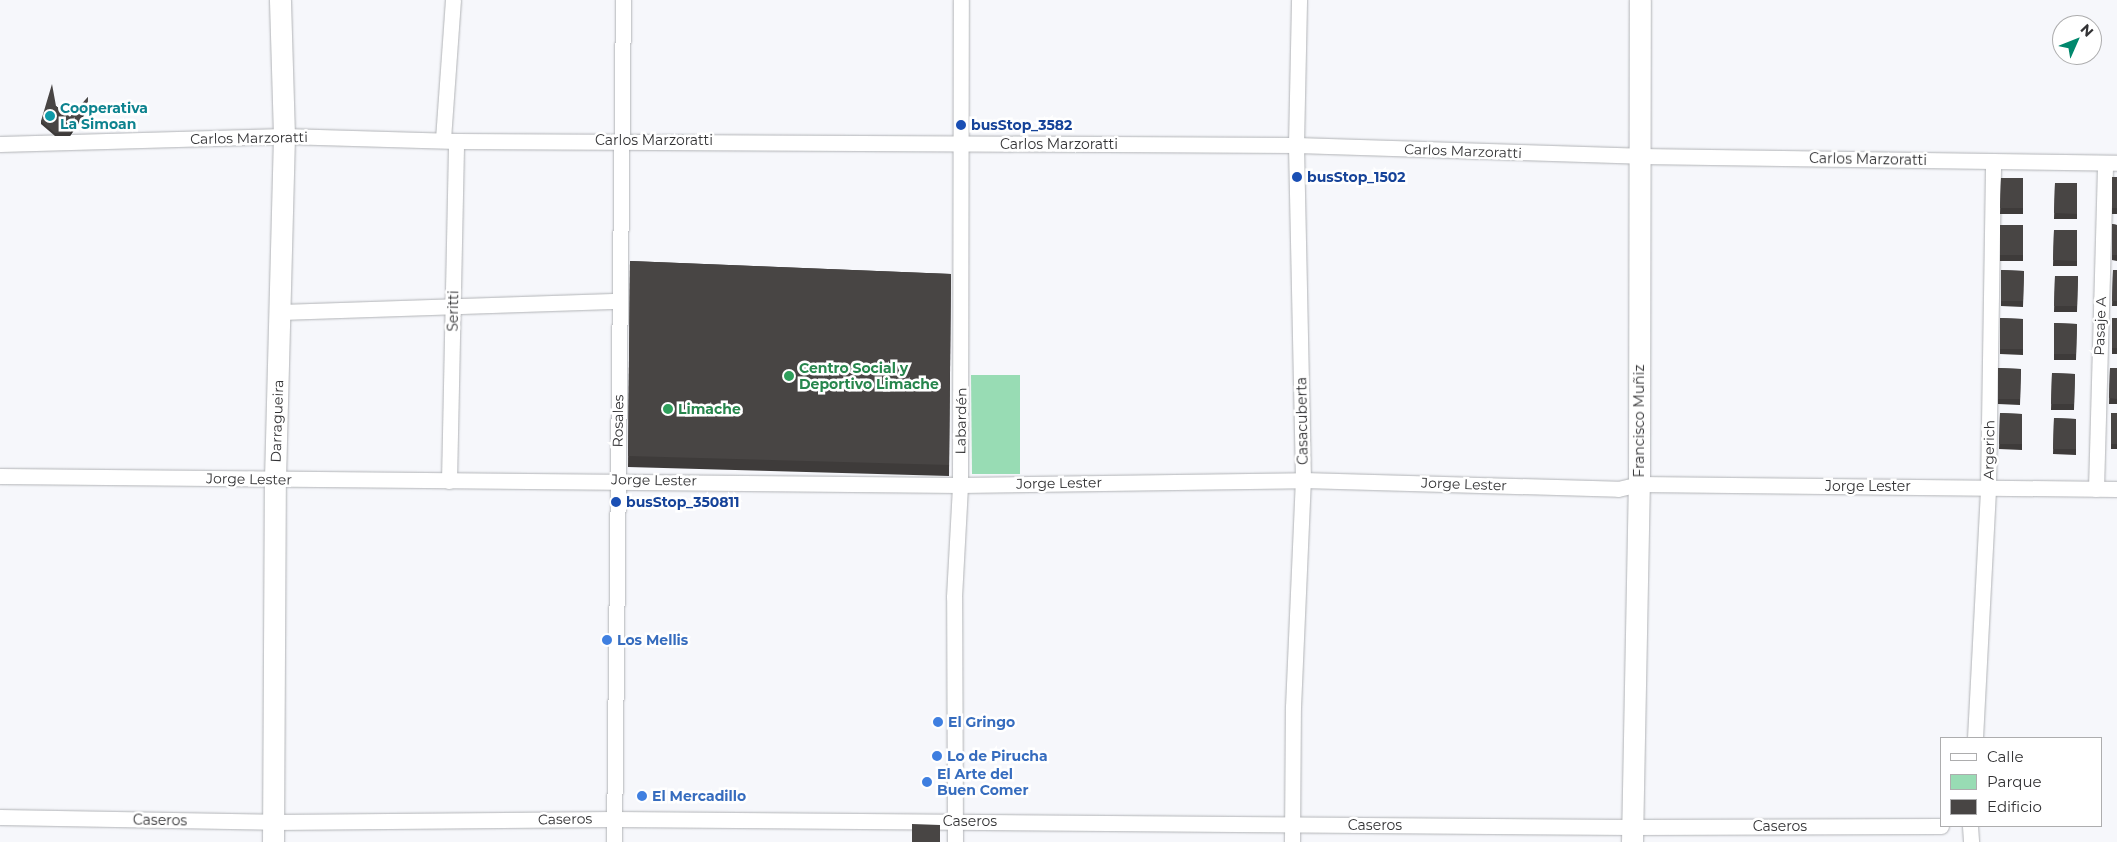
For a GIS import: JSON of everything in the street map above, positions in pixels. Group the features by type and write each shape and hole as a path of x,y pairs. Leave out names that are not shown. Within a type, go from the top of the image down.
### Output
{"street":[{"name":"Darragueira","path":"273,832 275,479 284,136 280,0"},
{"name":"Seritti","path":"449,481 453,306 450,140 453,0"},
{"name":"Rosales","path":"614,842 623,0"},
{"name":"Labardén","path":"955,842 954,597 960,485 961,0"},
{"name":"Casacuberta","path":"1292,842 1293,707 1303,480 1296,145 1299,0"},
{"name":"Francisco Muñiz","path":"1632,834 1639,484 1640,0"},
{"name":"Carlos Marzoratti","path":"0,144 284,136 450,140 1296,145 1640,156 2111,163"},
{"name":"Argerich","path":"1975,737 1988,487 1993,161"},
{"name":"Pasaje A","path":"2096,489 2111,163"},
{"path":"280,312 620,301"},
{"name":"Jorge Lester","path":"0,476 449,481 617,479 960,485 1303,480 1618,489 1639,484 2117,489"},
{"name":"Caseros","path":"0,817 273,832 613,819 1293,824 1632,834 1940,826"},
{"path":"1970,827 1971,842"}],"green space":[{"path":"971,375 1020,375 1020,474 972,474"}],"building":[{"path":"52,84 56,106 70,117 88,97 87,108 70,133 55,133 41,121"},
{"path":"2112,177 2117,177 2117,208 2112,208"},
{"path":"2001,178 2023,178 2023,208 2000,208"},
{"path":"2055,183 2077,183 2077,214 2054,213"},
{"path":"2112,224 2117,225 2117,255 2112,255"},
{"path":"2000,225 2023,225 2023,255 2000,255"},
{"path":"2054,230 2077,230 2077,261 2053,260"},
{"name":"Centro Social y Deportivo Limache","path":"630,261 951,274 949,465 628,456"},
{"path":"2001,270 2024,271 2023,301 2001,301"},
{"path":"2113,270 2117,270 2117,301 2112,301"},
{"path":"2055,276 2078,276 2077,306 2054,306"},
{"path":"2000,318 2023,319 2023,349 2000,349"},
{"path":"2112,318 2117,318 2117,348 2112,348"},
{"path":"2054,323 2077,324 2076,354 2054,354"},
{"path":"1998,368 2021,369 2020,399 1998,399"},
{"path":"2110,368 2117,368 2117,399 2109,398"},
{"path":"2052,373 2075,374 2074,404 2051,404"},
{"path":"2000,413 2022,414 2022,444 1999,444"},
{"path":"2111,413 2117,413 2117,444 2111,444"},
{"path":"2054,418 2076,419 2076,449 2053,449"},
{"path":"912,824 940,825 940,842 912,842"}],"place":[{"name":"Cooperativa La Simoan","path":"50,116"},
{"name":"busStop_3582","path":"961,125"},
{"name":"busStop_1502","path":"1297,177"},
{"name":"Centro Social y Deportivo Limache","path":"789,376"},
{"name":"Limache","path":"668,409"},
{"name":"busStop_350811","path":"616,502"},
{"name":"Los Mellis","path":"607,640"},
{"name":"El Gringo","path":"938,722"},
{"name":"Lo de Pirucha","path":"937,756"},
{"name":"El Arte del Buen Comer","path":"927,782"},
{"name":"El Mercadillo","path":"642,796"}]}
